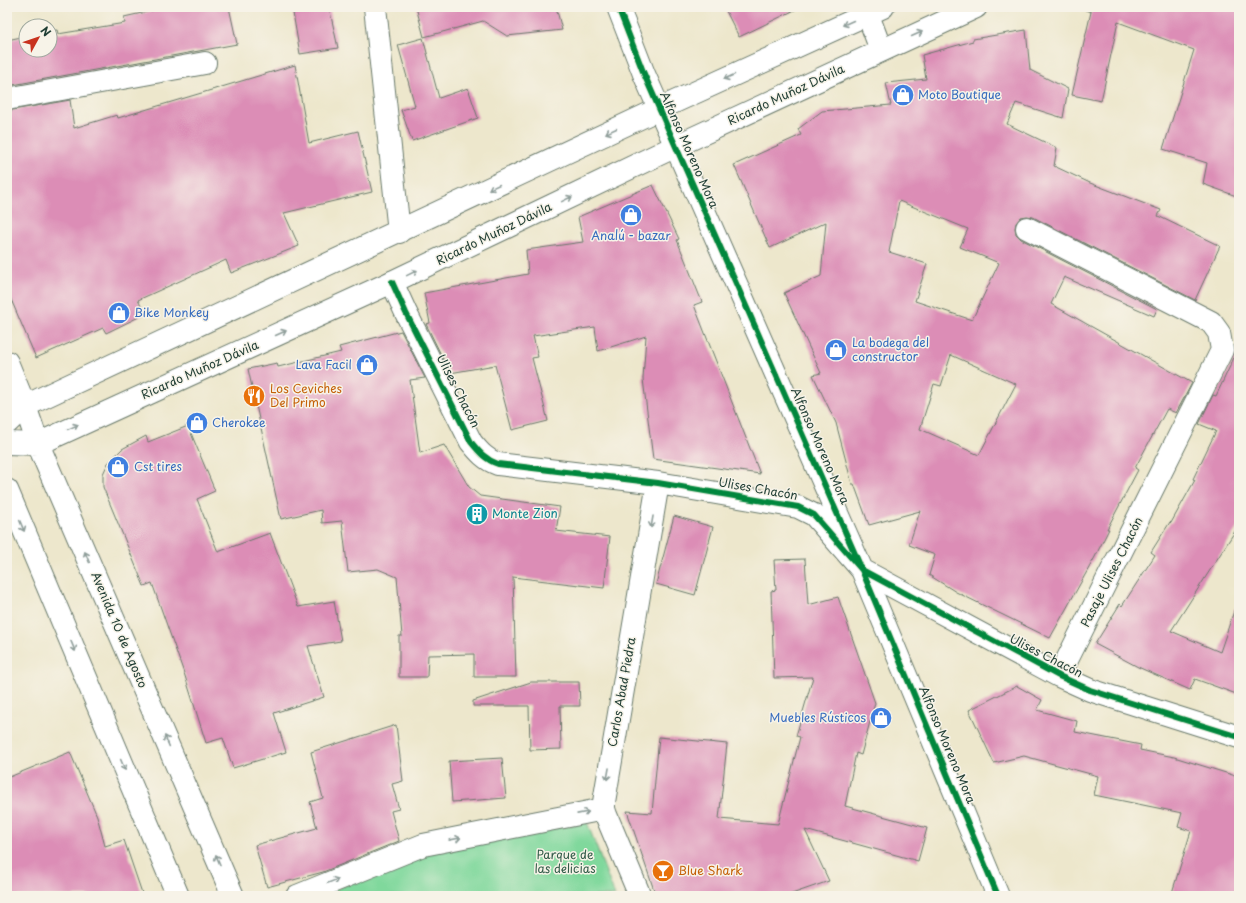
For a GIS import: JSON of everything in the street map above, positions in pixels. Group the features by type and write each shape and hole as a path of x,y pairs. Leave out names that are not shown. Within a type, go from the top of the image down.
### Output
{"street":[{"path":"375,7 399,232"},
{"name":"Alfonso Moreno Mora","path":"618,7 659,109 862,570 998,896"},
{"name":"Ricardo Muñoz Dávila","path":"7,443 38,444 392,282 676,146 976,7"},
{"path":"7,423 26,406 872,9 881,50"},
{"path":"7,99 205,63"},
{"name":"Pasaje Ulises Chacón","path":"1028,228 1211,322 1219,333 1222,350 1165,467 1059,676"},
{"name":"Ulises Chacón","path":"392,282 471,442 477,450 490,461 498,464 706,490 805,509 814,515 862,570 1059,676 1090,690 1239,737"},
{"name":"Avenida 10 de Agosto","path":"7,362 26,406 38,444 233,896"},
{"name":"Carlos Abad Piedra","path":"640,896 604,809 606,787 658,483"},
{"path":"7,490 178,896"},
{"path":"297,896 423,845 604,809"}],"green space":[{"name":"Parque de las delicias","path":"587,822 615,896 320,896 424,852"}],"building":[{"path":"169,7 229,7 237,44 7,86 7,40 18,38 18,58 58,58 58,34 125,23 124,17"},
{"path":"292,7 329,7 338,48 300,54"},
{"path":"416,7 556,7 562,30 507,36 483,21 424,37"},
{"path":"724,7 801,7 739,37"},
{"path":"1085,7 1239,7 1239,197 1203,184 1207,163 1163,149 1194,50 1118,22 1101,101 1072,95 1091,12 1085,10"},
{"path":"1026,30 1030,70 1068,89 1063,118 1016,103 1007,124 1057,148 1054,166 1090,183 1161,210 1158,216 1220,246 1195,300 1033,217 1021,217 1016,223 1016,234 1021,239 1157,309 1154,316 1064,277 1051,304 1192,383 1176,413 1167,409 1135,468 1138,470 1107,529 1109,529 1095,557 1050,638 956,592 929,575 935,555 909,545 920,511 869,525 854,484 852,484 836,423 813,375 821,373 784,293 821,276 826,222 770,248 734,165 801,135 798,129 822,111 891,105 886,83 926,79 922,55 973,41 973,39","holes":["899,201 968,229 960,247 999,263 972,320 915,301 927,264 889,252","951,355 1016,384 979,455 920,429 934,384 941,386"]},
{"path":"423,38 439,98 468,88 478,118 412,141 401,110 415,106 398,45"},
{"path":"295,65 309,143 358,131 372,192 284,213 299,246 231,273 226,260 138,300 145,314 106,333 103,328 36,358 7,290 7,111 70,100 74,128 117,115 118,118"},
{"path":"653,185 679,239 677,240 702,302 694,305 760,474 653,459 643,379 646,336 598,351 595,327 533,336 538,357 532,358 548,421 512,430 495,365 450,373 426,324 430,323 424,293 528,274 526,250 583,242 578,217"},
{"path":"401,331 425,378 410,380 420,453 444,445 469,487 480,496 560,507 556,531 610,537 604,588 513,577 516,677 474,677 474,654 428,655 427,677 399,677 399,636 402,636 397,577 378,569 348,572 342,521 322,523 321,510 281,519 248,369 277,363 278,367 341,352 339,347"},
{"path":"1239,347 1239,525 1171,631 1220,652 1235,608 1239,609 1239,695 1195,679 1190,690 1138,667 1095,644 1120,604 1122,606 1155,555 1151,552 1170,522 1171,523 1195,480 1193,479 1216,431 1199,424 1213,395 1216,396"},
{"path":"188,426 215,491 197,499 218,552 270,533 298,607 334,601 341,641 308,646 324,697 274,713 286,752 233,768 223,738 206,743 185,676 152,583 144,586 103,487 103,474 108,463 122,449 146,436 148,442"},
{"path":"674,516 713,527 695,595 656,584"},
{"path":"805,559 808,605 838,597 875,703 861,755 856,753 845,806 927,828 918,861 805,830 829,881 786,896 656,896 627,811 652,813 659,737 727,744 719,819 778,824 800,737 796,736 813,677 774,678 771,591 776,590 774,560"},
{"path":"531,682 579,682 580,706 560,706 561,749 530,750 529,706 473,706 473,701"},
{"path":"1017,686 1042,700 1037,710 1077,721 1075,732 1141,745 1140,750 1174,757 1239,777 1239,896 1171,896 1191,831 1178,827 1182,813 1094,795 1098,776 1024,756 994,763 969,710"},
{"path":"396,725 403,781 392,784 399,809 391,811 399,841 323,872 267,887 255,845 317,828 310,802 323,798 311,752"},
{"path":"70,752 97,816 105,846 124,840 143,896 7,896 7,778"},
{"path":"502,758 506,798 452,802 449,761"}],"cycle path":[{"path":"618,7 644,74 862,570 998,896"},
{"path":"392,282 471,442 486,458 498,464 658,483 798,507 814,515 862,570 1059,676 1090,690 1239,737"}],"place":[{"name":"Moto Boutique","path":"903,95"},
{"name":"Analú - bazar","path":"631,215"},
{"name":"Bike Monkey","path":"119,313"},
{"name":"La bodega del constructor","path":"836,350"},
{"name":"Lava Facil","path":"367,365"},
{"name":"Los Ceviches Del Primo","path":"254,396"},
{"name":"Cherokee","path":"197,423"},
{"name":"Cst tires","path":"118,467"},
{"name":"Monte Zion","path":"477,514"},
{"name":"Muebles Rústicos","path":"881,718"},
{"name":"Blue Shark","path":"663,871"}]}
